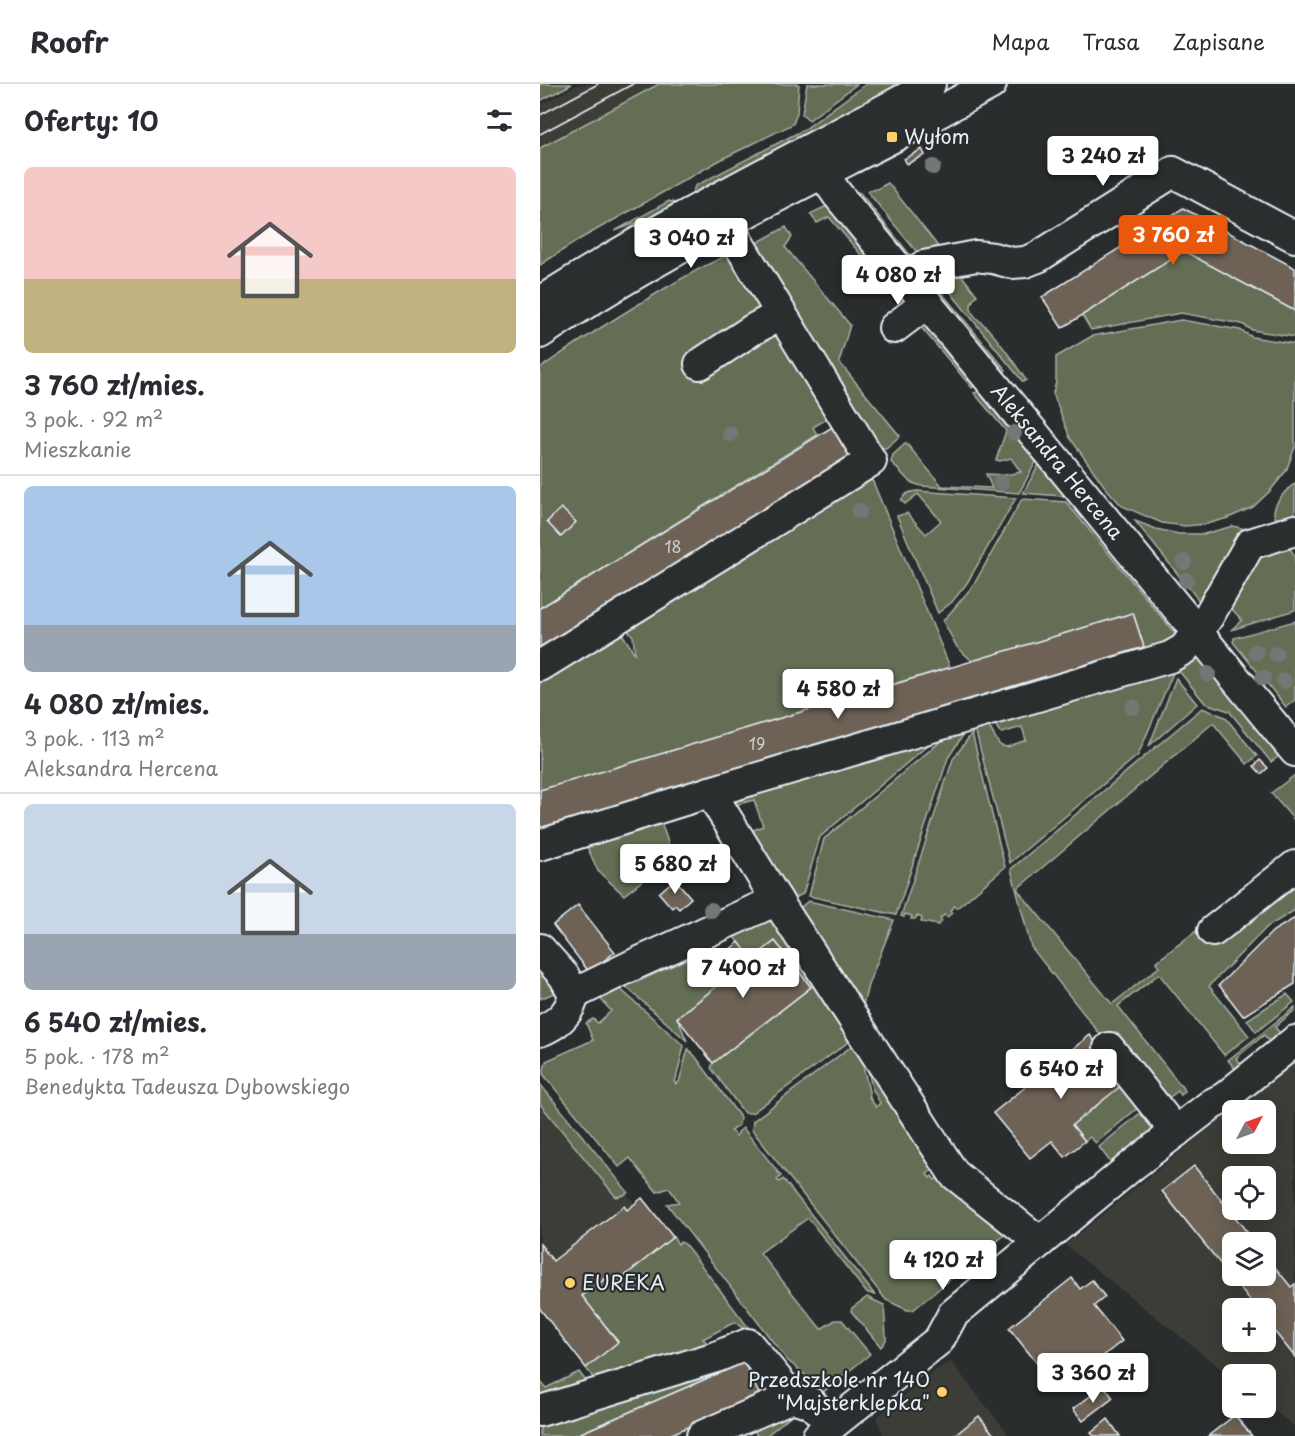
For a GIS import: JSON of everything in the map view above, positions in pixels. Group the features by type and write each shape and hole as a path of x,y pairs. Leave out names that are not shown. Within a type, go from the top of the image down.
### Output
{"street":[{"path":"540,333 608,289 726,222 930,84"},
{"path":"540,302 666,226 815,162 892,137 991,84"},
{"name":"Aleksandra Hercena","path":"815,162 837,194 1295,750"},
{"path":"906,278 924,266 976,256 1012,263 1025,262 1038,257 1173,172 1295,237"},
{"path":"540,666 871,461 726,222"},
{"path":"894,328 927,303"},
{"path":"700,363 781,314"},
{"path":"540,844 1170,657 1184,649 1208,617 1250,544 1295,530"},
{"path":"710,792 954,1174 1040,1242"},
{"path":"1213,932 1295,866"},
{"path":"540,1031 561,1020 569,1009 574,994 777,900"},
{"path":"540,949 564,976 574,994"},
{"path":"540,1411 716,1357 748,1344 792,1397 811,1403 835,1429 939,1340 953,1314 1134,1164 1212,1104 1224,1098 1295,1041"},
{"path":"1109,1048 1176,1132"},
{"path":"702,1436 792,1397"}],"shaded area":[{"path":"579,84 659,84 540,148 540,105"},
{"path":"1295,1059 1295,1427 1276,1412 1276,1364 1222,1364 1222,1369 1065,1245 1222,1118 1222,1154 1276,1154 1276,1100 1244,1100"},
{"path":"540,1087 634,1203 642,1198 678,1243 685,1244 729,1301 618,1342 586,1368 540,1309"},
{"name":"Przedszkole nr 140 \"Majsterklepka\"","path":"951,1362 1010,1436 884,1436 876,1418 942,1366"}],"green space":[{"path":"540,84 572,84 540,101"},
{"path":"659,84 799,84 797,113 793,124 722,159 580,239 540,265 540,148"},
{"path":"807,84 857,84 809,120 802,114"},
{"path":"866,84 909,84 693,199 691,196 695,186 805,129"},
{"path":"888,183 945,255 924,261 867,191"},
{"path":"857,192 915,261 908,261 850,194"},
{"path":"669,201 678,204 676,208 615,231"},
{"path":"829,205 904,288 907,309 829,217 817,223 810,214"},
{"path":"786,227 792,237 785,247 850,325 839,362 900,436 886,448 879,448 747,248"},
{"path":"1184,251 1295,311 1295,337 1252,330 1242,324 1181,313 1091,330 1082,315"},
{"path":"734,253 767,305 685,359 697,378 758,340 784,333 834,415 813,427 817,435 540,608 540,368 669,286"},
{"path":"955,267 977,295 971,303 972,312 1004,348 1026,380 1023,382 934,272"},
{"path":"927,275 1006,370 1000,376 923,279"},
{"path":"921,318 984,384 972,388 915,320"},
{"path":"1181,320 1240,330 1252,337 1295,344 1295,447 1286,471 1253,507 1228,518 1206,524 1185,526 1162,523 1122,506 1105,487 1070,438 1053,393 1056,382 1056,357 1092,336"},
{"path":"988,389 1038,458 1019,493 921,486 910,482 891,462 893,455 906,443 942,486 992,488 986,474 1005,475 1021,472 1011,458 996,460 1006,431 974,393"},
{"path":"1040,463 1076,497 1023,493"},
{"path":"870,479 950,667 540,790 540,678 619,629 635,654 633,636 623,625"},
{"path":"1295,484 1295,522 1280,523 1274,516 1274,510 1278,501"},
{"path":"917,491 1016,498 967,583 952,602 938,613 897,516 907,513 926,534 941,521 918,494 905,504 901,500 907,493"},
{"path":"1022,499 1066,502 1178,637 1136,660 1133,651 1144,647 1133,613 972,661 957,647 943,621 973,586"},
{"path":"1135,521 1179,534 1204,534 1233,526 1249,530 1201,603"},
{"path":"1288,546 1295,556 1295,610 1231,630 1242,620 1227,604 1226,598 1235,602 1242,590 1234,585 1250,559"},
{"path":"1295,621 1295,700 1286,707 1233,642 1234,638"},
{"path":"1198,654 1209,660 1204,664 1271,746 1283,753 1271,762 1229,711 1205,703 1179,671 1184,659"},
{"path":"1163,665 1173,673 1138,755 1010,863 975,729 988,725 999,744 1007,747 1026,740 1022,727 1002,733 990,716"},
{"path":"1176,678 1197,704 1149,746"},
{"path":"1202,708 1225,717 1257,756 1247,764 1213,723 1017,889 1112,1004 1159,967 1156,962 1204,925 1295,879 1295,910 1267,927 1209,986 1249,1036 1224,1055 1159,974 1118,1006 1185,1091 1181,1095 1178,1091 1166,1100 1107,1043 1031,947 1011,869"},
{"path":"969,726 948,758 896,915 809,896 824,839 947,736"},
{"path":"972,733 1005,867 957,908 954,906 950,911 952,913 947,917 944,915 938,925 921,922 922,918 917,916 911,919 912,916 905,914 904,917 901,916 953,759"},
{"path":"941,734 820,837 803,894 788,901 748,832 763,826 754,800 731,806 726,796 908,743 911,749 917,747 915,741"},
{"path":"1295,775 1295,821 1271,793"},
{"path":"660,819 673,857 624,895 598,871 585,842"},
{"path":"808,901 894,920 868,985 861,1014 793,914"},
{"path":"769,914 851,1040 752,1113 744,1113 711,1068 713,1063 811,987 775,941 752,959 730,932"},
{"path":"695,943 718,959 731,975 677,1017 687,1041 624,985 627,977 635,983 674,965"},
{"path":"540,965 561,990 540,999"},
{"path":"617,986 684,1046 674,1081 676,1084 679,1082 688,1049 740,1117 739,1125 731,1131 736,1136 743,1128 781,1176 777,1180 779,1182 783,1179 875,1295 866,1292 808,1218 760,1253 821,1329 835,1320 842,1320 870,1354 821,1394 810,1379 787,1360 667,1204 679,1202 669,1188 657,1192 630,1158 619,1167 543,1074 546,1061 593,1040 586,1023 593,1019 598,1023 611,1011 598,996"},
{"path":"1287,994 1294,1002 1256,1032 1247,1020"},
{"path":"1295,1007 1295,1010 1275,1027 1285,1039 1274,1048 1264,1035 1236,1058 1246,1070 1236,1070 1228,1060"},
{"path":"858,1044 869,1097 876,1107 880,1103 872,1088 863,1047 940,1165 927,1174 930,1178 932,1176 935,1180 941,1176 1012,1229 913,1310 907,1310 886,1300 752,1130 753,1121 853,1045"},
{"path":"1127,1081 1146,1101 1096,1143 1090,1137 1085,1141 1072,1125"},
{"path":"540,1084 628,1192 616,1197 540,1104"},
{"path":"1150,1105 1159,1126 1111,1163 1099,1147"},
{"path":"673,1237 678,1244 680,1242 685,1244 751,1331 748,1333 735,1322 703,1339 714,1349 600,1387 586,1368 618,1342 582,1296 605,1279 611,1286"},
{"path":"867,1297 884,1305 886,1340 881,1347 851,1311"},
{"path":"735,1357 738,1365 574,1436 540,1436 540,1418"},
{"path":"579,1372 593,1390 540,1405 540,1381 546,1388"},
{"path":"800,1408 766,1436 757,1436 753,1428"}],"building":[{"path":"922,149 925,155 907,164 904,159"},
{"path":"1183,208 1295,268 1295,311 1184,251 1062,328 1042,297"},
{"path":"837,424 856,456 540,652 540,608"},
{"path":"561,508 576,522 561,537 547,522"},
{"path":"1133,613 1144,647 540,828 540,790"},
{"path":"1260,760 1268,768 1261,774 1254,766"},
{"path":"675,879 691,898 679,909 675,905 672,908 659,893"},
{"path":"578,905 615,952 589,972 553,925"},
{"path":"1295,918 1295,984 1243,1016 1219,985 1273,931"},
{"path":"775,941 811,987 713,1063 677,1018 731,975 718,959 739,942 752,959"},
{"path":"1090,1035 1127,1081 1072,1125 1085,1141 1065,1157 1052,1141 1030,1158 993,1113"},
{"path":"1194,1166 1222,1201 1222,1220 1237,1220 1247,1232 1222,1232 1222,1266 1162,1191"},
{"name":"EUREKA","path":"642,1198 673,1237 611,1287 605,1279 582,1296 618,1342 586,1368 540,1309 540,1244 553,1261 624,1206 627,1210"},
{"path":"1276,1268 1291,1287 1295,1284 1295,1357 1276,1333 1276,1298 1248,1298 1238,1286 1276,1286"},
{"path":"1072,1278 1080,1289 1092,1280 1105,1297 1094,1306 1122,1341 1059,1391 1009,1328"},
{"path":"745,1362 760,1396 667,1436 574,1436"},
{"path":"1104,1386 1113,1398 1083,1421 1073,1409"},
{"path":"979,1416 995,1436 954,1436"},
{"path":"1231,1418 1237,1418 1252,1436 1208,1436"},
{"path":"1108,1419 1120,1436 1094,1436 1091,1433"}],"tram line":[{"path":"540,115 598,84"},
{"path":"540,134 633,84"}],"place":[{"name":"Wyłom","path":"892,137"},
{"name":"EUREKA","path":"570,1283"},
{"name":"Przedszkole nr 140 \"Majsterklepka\"","path":"942,1392"}]}
